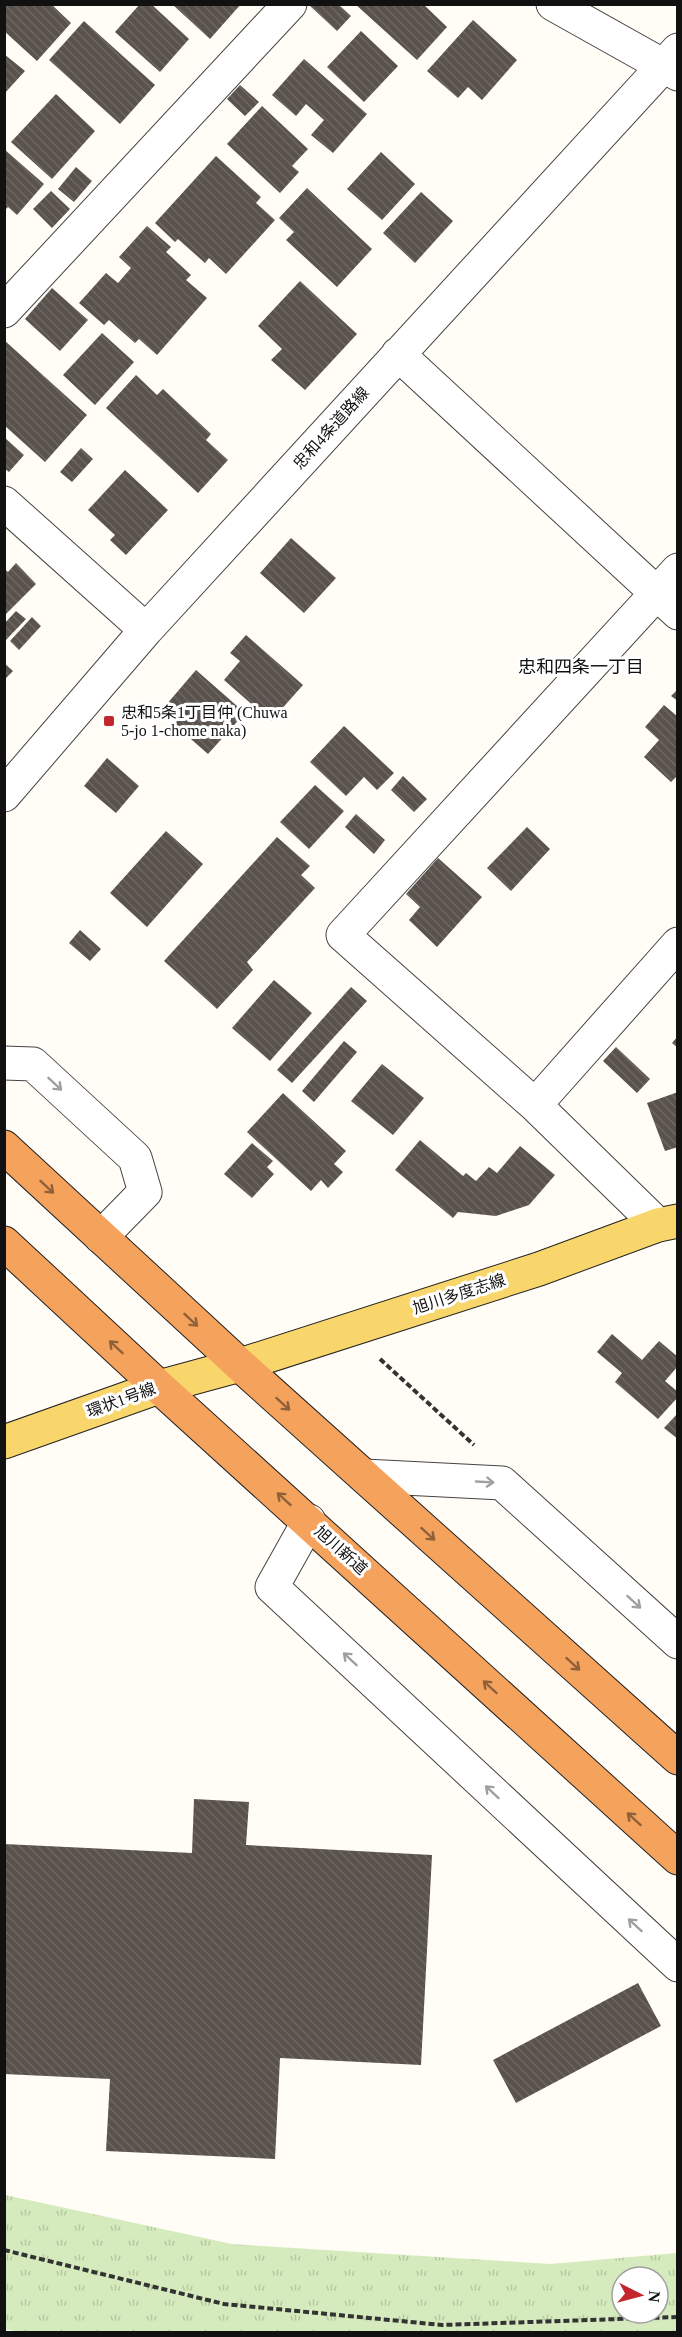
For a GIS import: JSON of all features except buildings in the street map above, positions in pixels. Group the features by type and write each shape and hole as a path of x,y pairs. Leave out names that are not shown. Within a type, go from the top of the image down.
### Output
{"highway":[{"path":"4,1148 240,1365 678,1758"},
{"name":"旭川新道","path":"4,1243 159,1387 678,1858"}],"main road":[{"name":"旭川多度志線","path":"240,1365 539,1269 668,1223"},
{"name":"環状1号線","path":"4,1442 159,1387 240,1365"}],"street":[{"path":"4,311 290,4"},
{"path":"553,4 673,64"},
{"name":"忠和4条道路線","path":"4,795 146,630 398,354 673,64"},
{"path":"398,354 670,592 344,935 668,1223"},
{"path":"4,503 146,630"},
{"path":"535,1105 678,944"},
{"path":"4,1063 33,1064 135,1158 145,1192 101,1237"},
{"path":"364,1476 502,1483 678,1641"},
{"path":"309,1521 272,1587 678,1965"}],"path":[{"path":"4,2250 224,2304 442,2325 678,2317"}],"green space":[{"path":"5,2195 232,2244 550,2264 677,2253 677,2332 19,2332 5,2329"}],"place":[{"name":"忠和5条1丁目仲 (Chuwa 5-jo 1-chome naka)","path":"109,721"}],"district":[{"name":"忠和四条一丁目","path":"581,667"}]}
